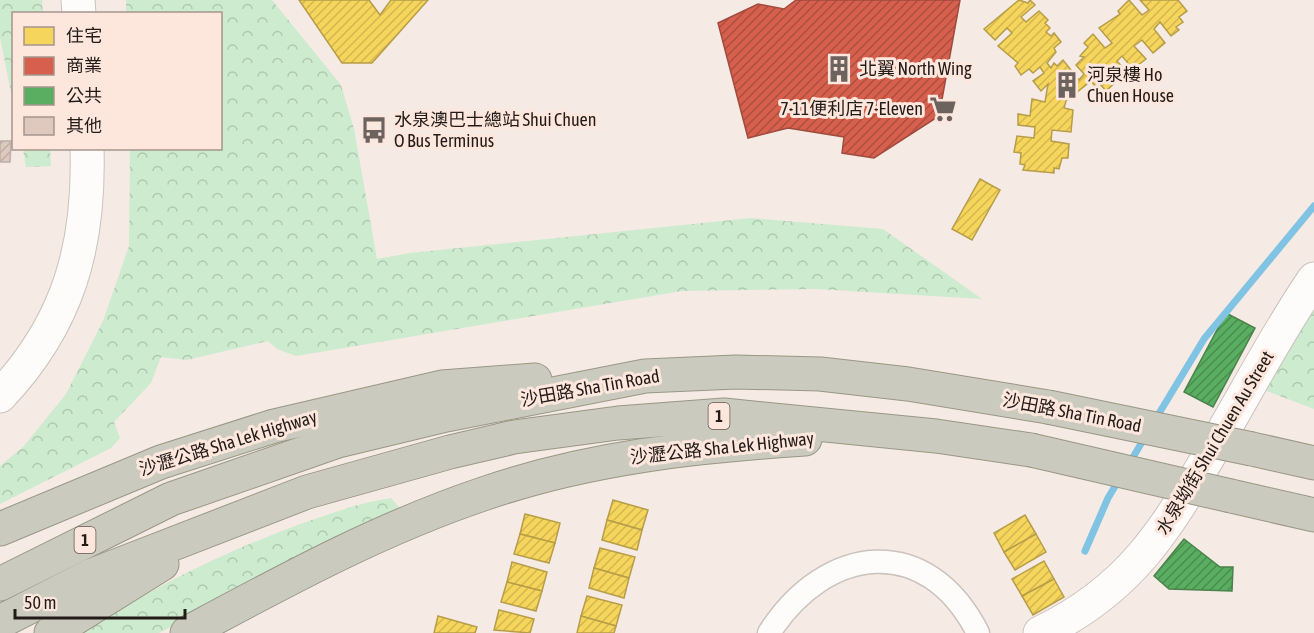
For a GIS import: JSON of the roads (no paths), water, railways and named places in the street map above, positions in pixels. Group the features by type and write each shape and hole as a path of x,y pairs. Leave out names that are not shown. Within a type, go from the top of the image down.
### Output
{"highway":[{"name":"沙田路 Sha Tin Road","path":"0,584 171,499 339,441 446,415 645,376 736,372 820,374 908,384 1048,407 1314,463"},
{"name":"沙瀝公路 Sha Lek Highway","path":"0,529 70,498 213,444 274,426 442,387 513,381 645,376"},
{"name":"沙田路 Sha Tin Road","path":"0,622 90,576 308,492 450,452 541,433 627,422 724,415 983,442 1031,450 1314,515"},
{"name":"沙瀝公路 Sha Lek Highway","path":"187,633 302,571 405,523 483,494 535,478 650,453 726,444 896,432"},
{"path":"51,633 224,525"}],"street":[{"path":"0,396 29,363 47,336 68,291 81,244 87,209 87,150"},
{"name":"水泉坳街 Shui Chuen Au Street","path":"1040,633 1074,615 1108,591 1157,540 1182,503 1314,279"},
{"path":"769,633 789,607 818,580 841,568 866,563 907,567 941,583 959,600 978,633"}],"waterway":[{"path":"1155,420 1204,339 1314,206"},
{"path":"1129,464 1145,437"},
{"path":"1085,551 1108,498 1120,478"}],"place":[{"name":"北翼 North Wing","path":"839,69"},
{"name":"河泉樓 Ho Chuen House","path":"1067,85"},
{"name":"7-11便利店 7-Eleven","path":"943,109"},
{"name":"水泉澳巴士總站 Shui Chuen O Bus Terminus","path":"374,130"}]}
